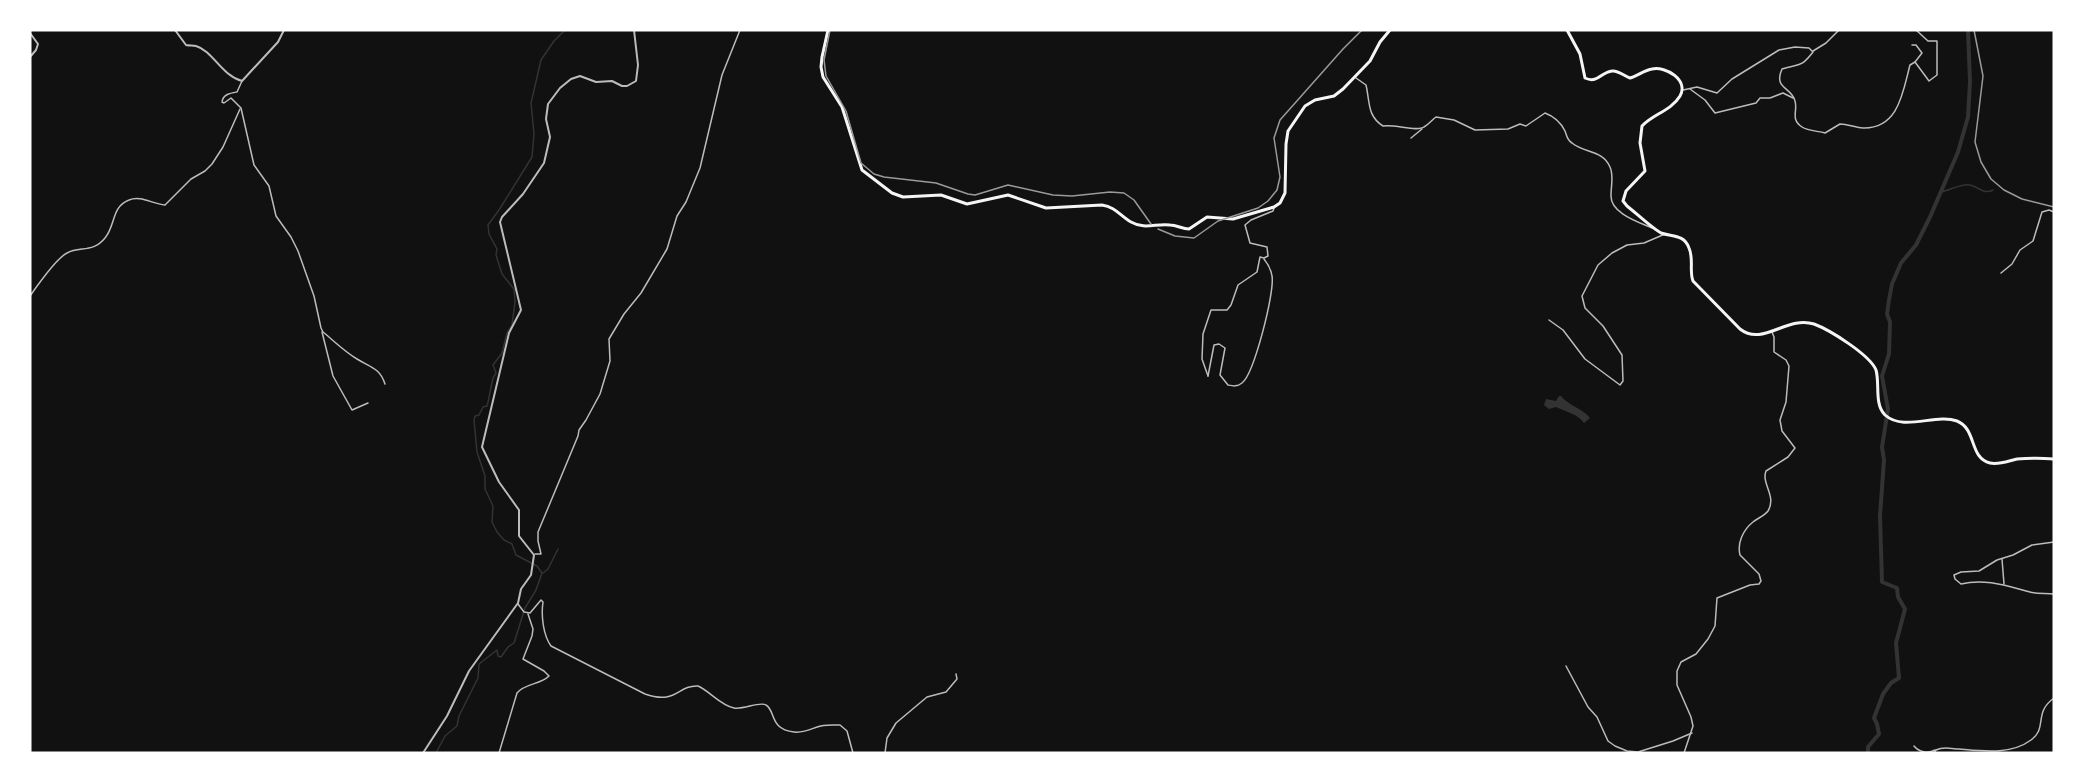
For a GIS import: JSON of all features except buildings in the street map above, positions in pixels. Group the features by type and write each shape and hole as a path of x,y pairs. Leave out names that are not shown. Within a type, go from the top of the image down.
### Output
{"main road":[{"path":"828,30 822,57 823,77 842,107 862,170 892,193 903,197 941,195 967,204 1008,195 1046,208 1111,206 1131,222 1142,226 1170,224 1189,229 1207,217 1233,219 1274,207 1280,203 1285,193 1288,131 1305,106 1315,100 1334,96 1355,78 1370,61 1380,42 1390,30"},
{"path":"1567,30 1580,54 1586,78 1589,80 1596,80 1611,71 1630,78 1650,69 1656,69 1671,73 1682,84 1680,96 1671,106 1642,126 1640,140 1645,171 1626,191 1624,197 1627,206 1659,231 1678,237 1687,243 1693,281 1735,326 1750,335 1771,332 1795,322 1809,322 1826,330 1869,358 1875,369 1880,404 1889,418 1905,421 1946,419 1958,422 1969,432 1978,456 1993,464 2020,459 2054,459"}],"street":[{"path":"175,30 186,45 196,46 226,73 242,81"},
{"path":"284,30 278,42 242,81 237,92 228,94 222,100 224,103 231,98 241,108 254,165 270,186 279,221 298,251 314,296 333,376 352,410 368,403"},
{"path":"423,753 447,716 469,671 518,603 521,589 529,579 533,566 534,555 519,536 519,510 499,482 482,447 509,333 520,310 500,222 505,212 523,194 544,163 550,136 546,119 548,104 560,88 570,79 580,76 596,82 612,81 622,86 636,81 638,65 634,30"},
{"path":"534,555 541,554 538,541 541,524 579,430 600,394 610,361 609,339 624,314 645,287 667,249 677,216 686,202 700,168 722,75 740,30"},
{"path":"1839,30 1805,62 1796,67 1789,66 1782,69 1779,75 1781,85 1796,101 1794,113 1796,121 1803,128 1825,133 1840,124 1863,128 1881,125 1899,107 1910,65 1922,53 1916,45 1912,45"},
{"path":"1915,62 1929,81 1937,75 1936,41 1928,41 1916,30"},
{"path":"30,32 38,44 30,57"},
{"path":"1682,91 1697,87 1717,93 1732,79 1779,50 1795,47 1809,48 1813,52"},
{"path":"1355,78 1360,79 1366,85 1374,120 1383,126 1423,128"},
{"path":"1688,88 1705,100 1715,113 1756,103 1760,98 1770,98 1784,93 1791,95 1796,101"},
{"path":"30,296 66,253 89,249 107,237 116,209 124,202 140,198 165,205 192,179 205,171 223,147 241,108"},
{"path":"1411,138 1437,117 1454,120 1475,130 1508,129 1520,124 1526,126 1538,120 1545,113 1559,123 1565,130 1569,141 1581,149 1598,153 1610,165 1612,181 1610,199 1617,210 1659,231"},
{"path":"1264,258 1271,271 1273,284 1263,333 1246,378 1237,386 1228,385 1220,375 1225,348 1221,345 1214,345 1208,376 1202,359 1203,334 1211,310 1226,310 1230,307 1238,285 1257,272 1260,257 1268,256 1267,247 1250,243 1245,225 1273,211 1274,207"},
{"path":"2001,273 2012,264 2020,250 2033,241 2042,212 2049,210 2054,212"},
{"path":"1549,320 1563,330 1585,359 1620,385 1623,381 1622,355 1603,326 1585,308 1582,296 1598,265 1612,253 1627,245 1654,240 1665,234"},
{"path":"321,328 358,360 370,364 380,373 385,384"},
{"path":"1684,753 1692,732 1691,717 1677,686 1677,671 1681,663 1696,654 1708,639 1715,626 1717,598 1750,585 1759,584 1761,581 1759,574 1740,555 1740,540 1749,525 1763,516 1769,508 1771,499 1764,478 1766,471 1788,457 1796,448 1782,430 1780,420 1786,402 1789,366 1786,360 1774,352 1774,336 1771,332"},
{"path":"2054,542 2032,545 1996,560 1979,571 1961,572 1954,575 1961,584 1990,582 2031,592 2054,594"},
{"path":"2002,559 2004,584"},
{"path":"526,613 530,613 541,600 546,635 551,646 645,694 656,698 666,698 689,687 698,686 729,707 745,708 765,704 776,723 787,730 802,732 821,726 840,725 847,731 853,753"},
{"path":"499,753 517,693 521,688 545,680 549,676 523,659 533,629 526,613 518,603"},
{"path":"1566,666 1588,706 1597,717 1608,741 1627,751 1639,752 1692,732"},
{"path":"885,753 887,738 896,723 927,697 946,692 957,680 956,674"},
{"path":"1914,746 1925,752 1945,747 1993,751 2018,748 2033,740 2039,733 2042,711 2054,698"}],"shaded area":[{"path":"1559,396 1590,418 1584,423 1572,414 1556,407 1549,409 1544,405 1546,399 1556,401"}],"waterway":[{"path":"436,753 445,736 457,726 459,716 478,678 479,664 497,650 498,656 501,657 514,643 525,608 536,590 542,573 537,566 516,555 512,544 504,540 492,522 493,506 485,489 485,476 477,452 474,420 483,407 487,406 496,373 493,365 502,353 507,333 512,325 515,302 514,289 502,274 496,255 497,249 489,234 488,225 532,157 534,134 531,103 541,60 565,30"},
{"path":"1868,753 1868,747 1879,734 1874,718 1883,694 1891,683 1899,678 1896,643 1905,609 1898,597 1897,588 1882,582 1880,516 1884,460 1882,447 1888,409 1882,376 1889,354 1890,322 1887,314 1892,284 1901,263 1916,245 1930,217 1958,152 1968,117 1970,82 1968,30"},
{"path":"1940,192 1966,185 1984,191 1993,190"},
{"path":"543,573 548,569 558,549"}],"railway":[{"path":"830,30 824,60 826,76 846,111 861,163 874,174 936,183 975,195 1008,185 1053,195 1124,193 1134,200 1151,224"},
{"path":"1158,229 1175,236 1194,238 1218,221 1258,208 1268,201 1277,190 1280,177 1274,138 1280,120 1362,30"},
{"path":"1974,30 1983,76 1975,142 1981,162 1991,179 2004,190 2022,199 2054,207"}]}
